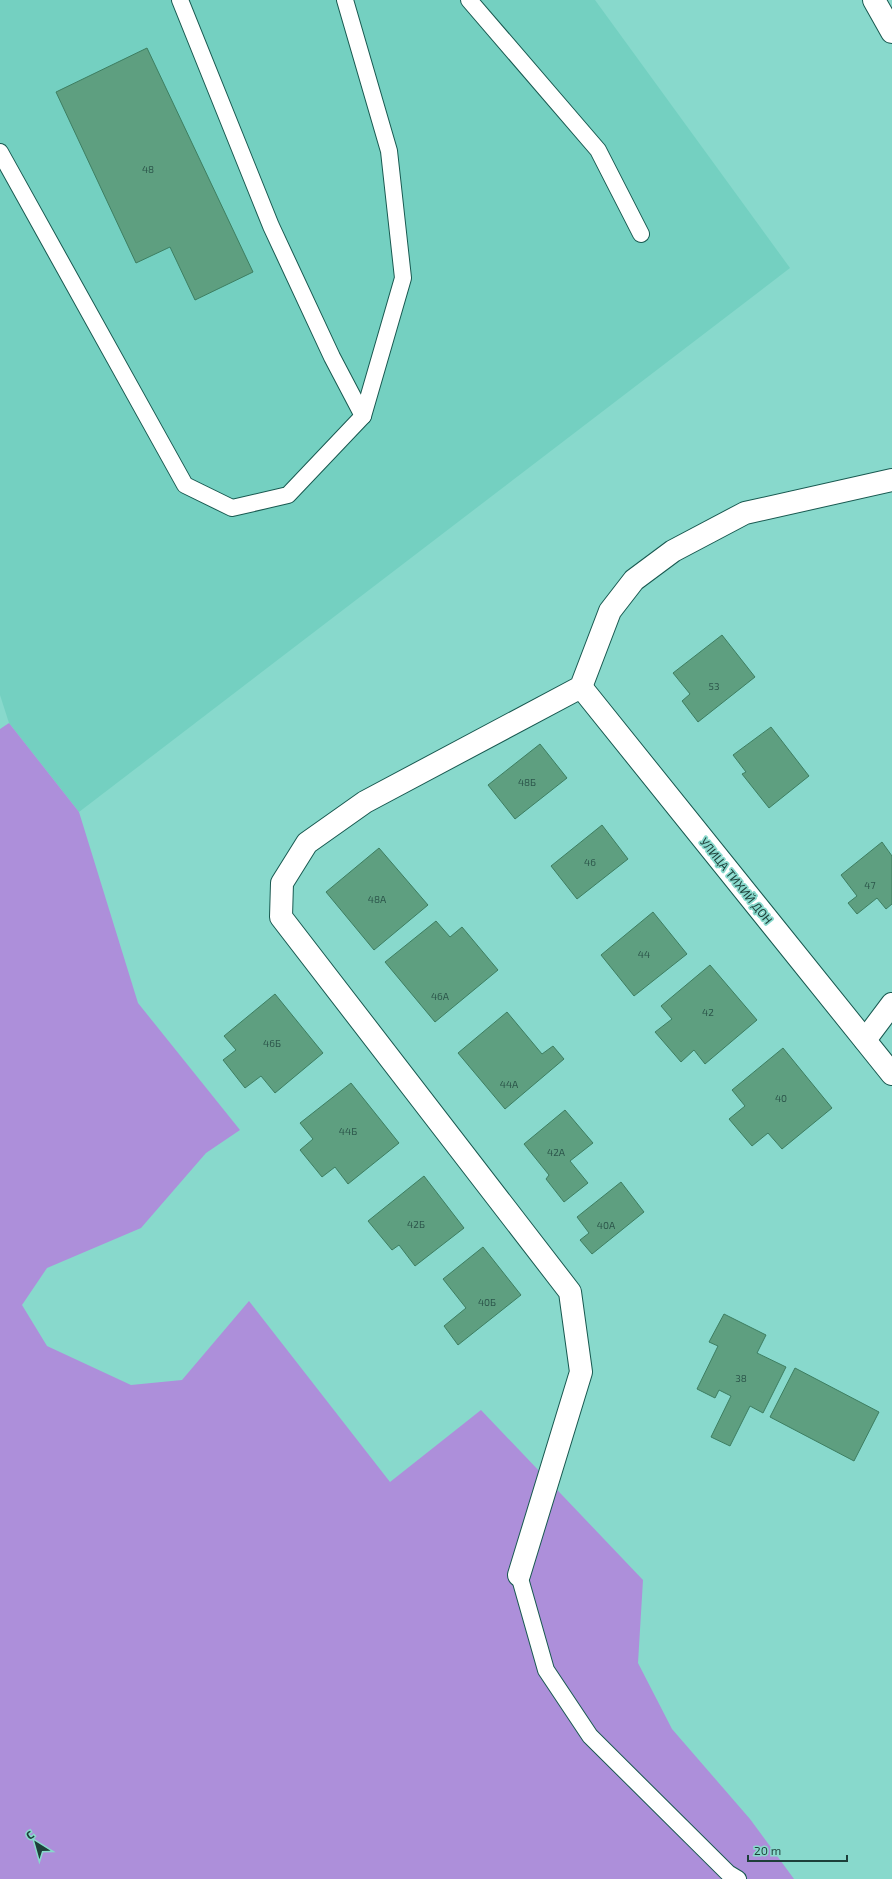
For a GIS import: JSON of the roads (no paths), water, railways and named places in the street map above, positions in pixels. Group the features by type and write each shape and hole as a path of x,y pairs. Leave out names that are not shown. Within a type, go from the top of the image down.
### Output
{"street":[{"path":"874,0 892,32"},
{"path":"518,1575 581,1372 570,1292 281,917 282,882 307,843 365,802 581,687 610,611 634,580 673,551 745,513 892,480"},
{"name":"УЛИЦА ТИХИЙ ДОН","path":"581,687 892,1074"},
{"path":"864,1040 892,1004"}],"lane":[{"path":"180,0 271,226 332,357 363,416"},
{"path":"0,152 185,485 232,508 288,495 363,416 403,278 389,151 345,0"},
{"path":"469,0 598,150 641,234"},
{"path":"518,1575 546,1670 590,1736 728,1873 738,1879"}]}
